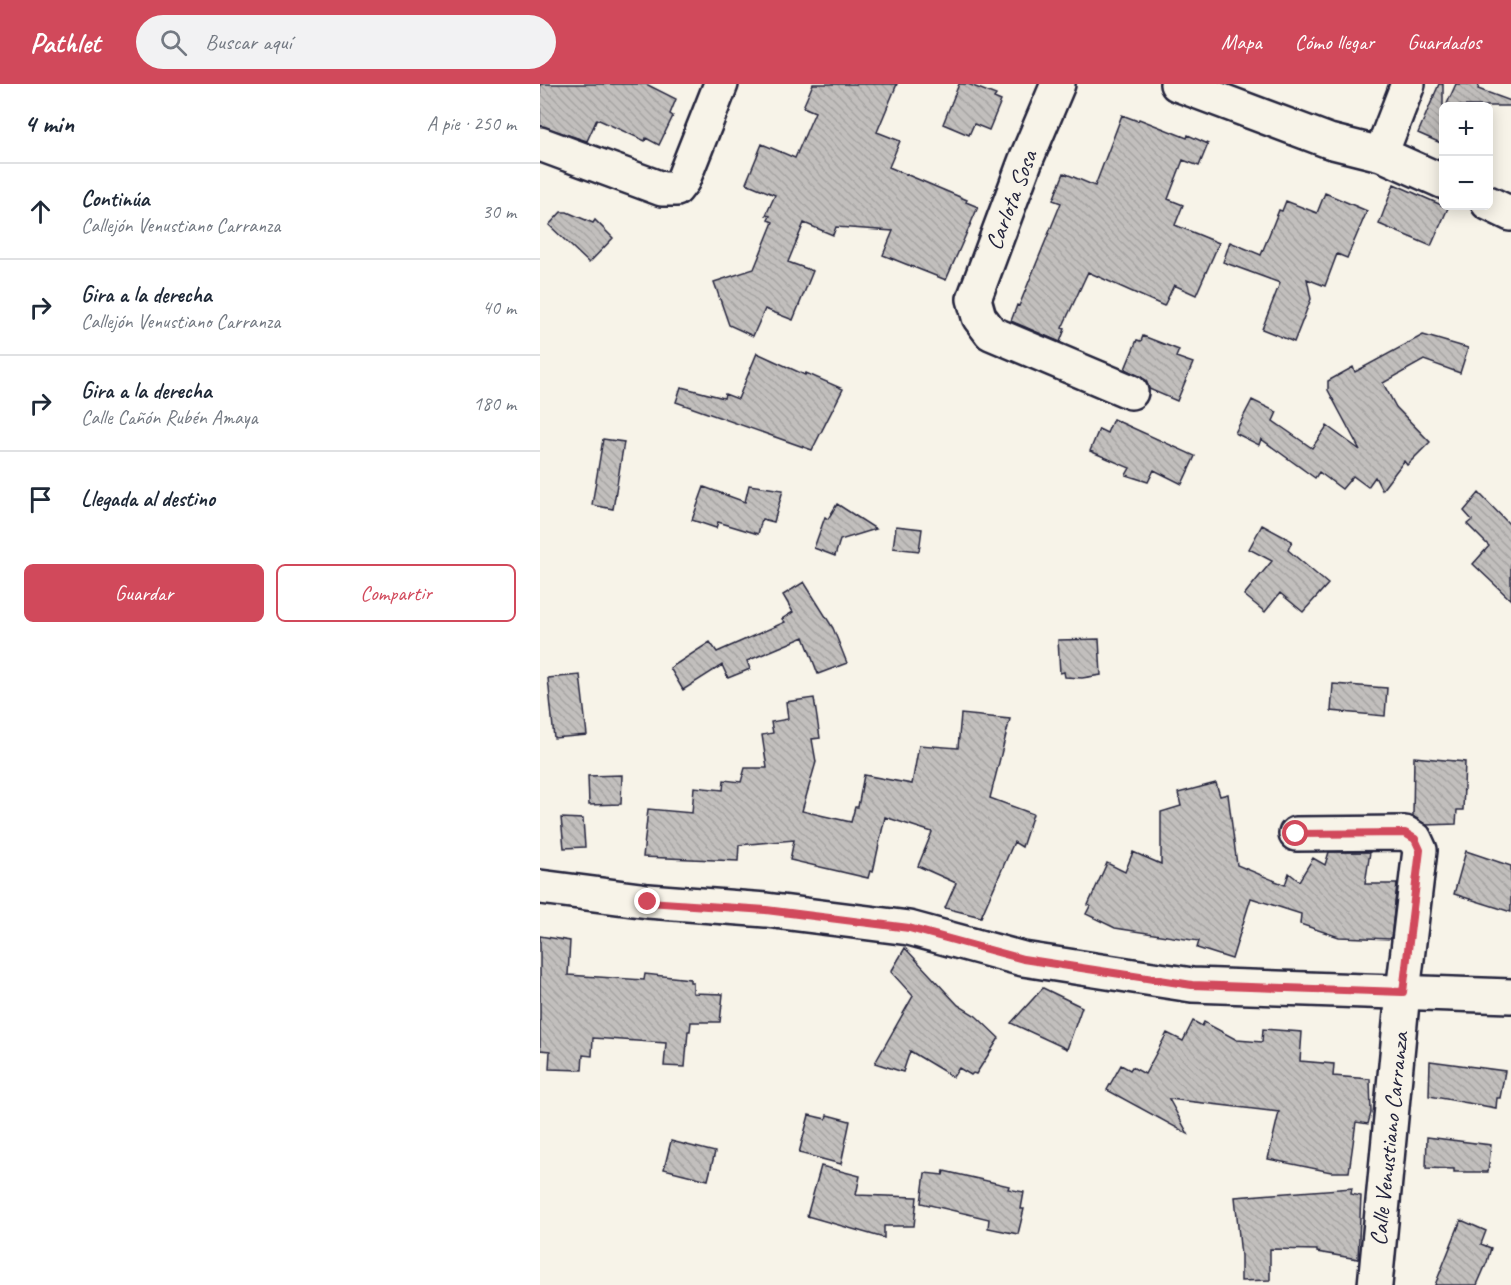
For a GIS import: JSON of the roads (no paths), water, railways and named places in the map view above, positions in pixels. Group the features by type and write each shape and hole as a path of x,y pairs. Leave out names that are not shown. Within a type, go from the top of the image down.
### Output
{"street":[{"path":"540,144 662,189 675,189 683,180 720,84"},
{"name":"Carlota Sosa","path":"1058,84 1025,162 974,299 979,317 991,333 1131,392"},
{"path":"1177,84 1329,141 1381,154 1439,180"},
{"path":"1381,154 1408,84"},
{"path":"1493,205 1511,214"},
{"name":"Calle Venustiano Carranza","path":"1296,834 1405,833 1415,839 1420,850 1403,992 1375,1285"},
{"path":"540,887 648,902 766,910 909,928 1023,959 1192,985 1511,996"}]}
